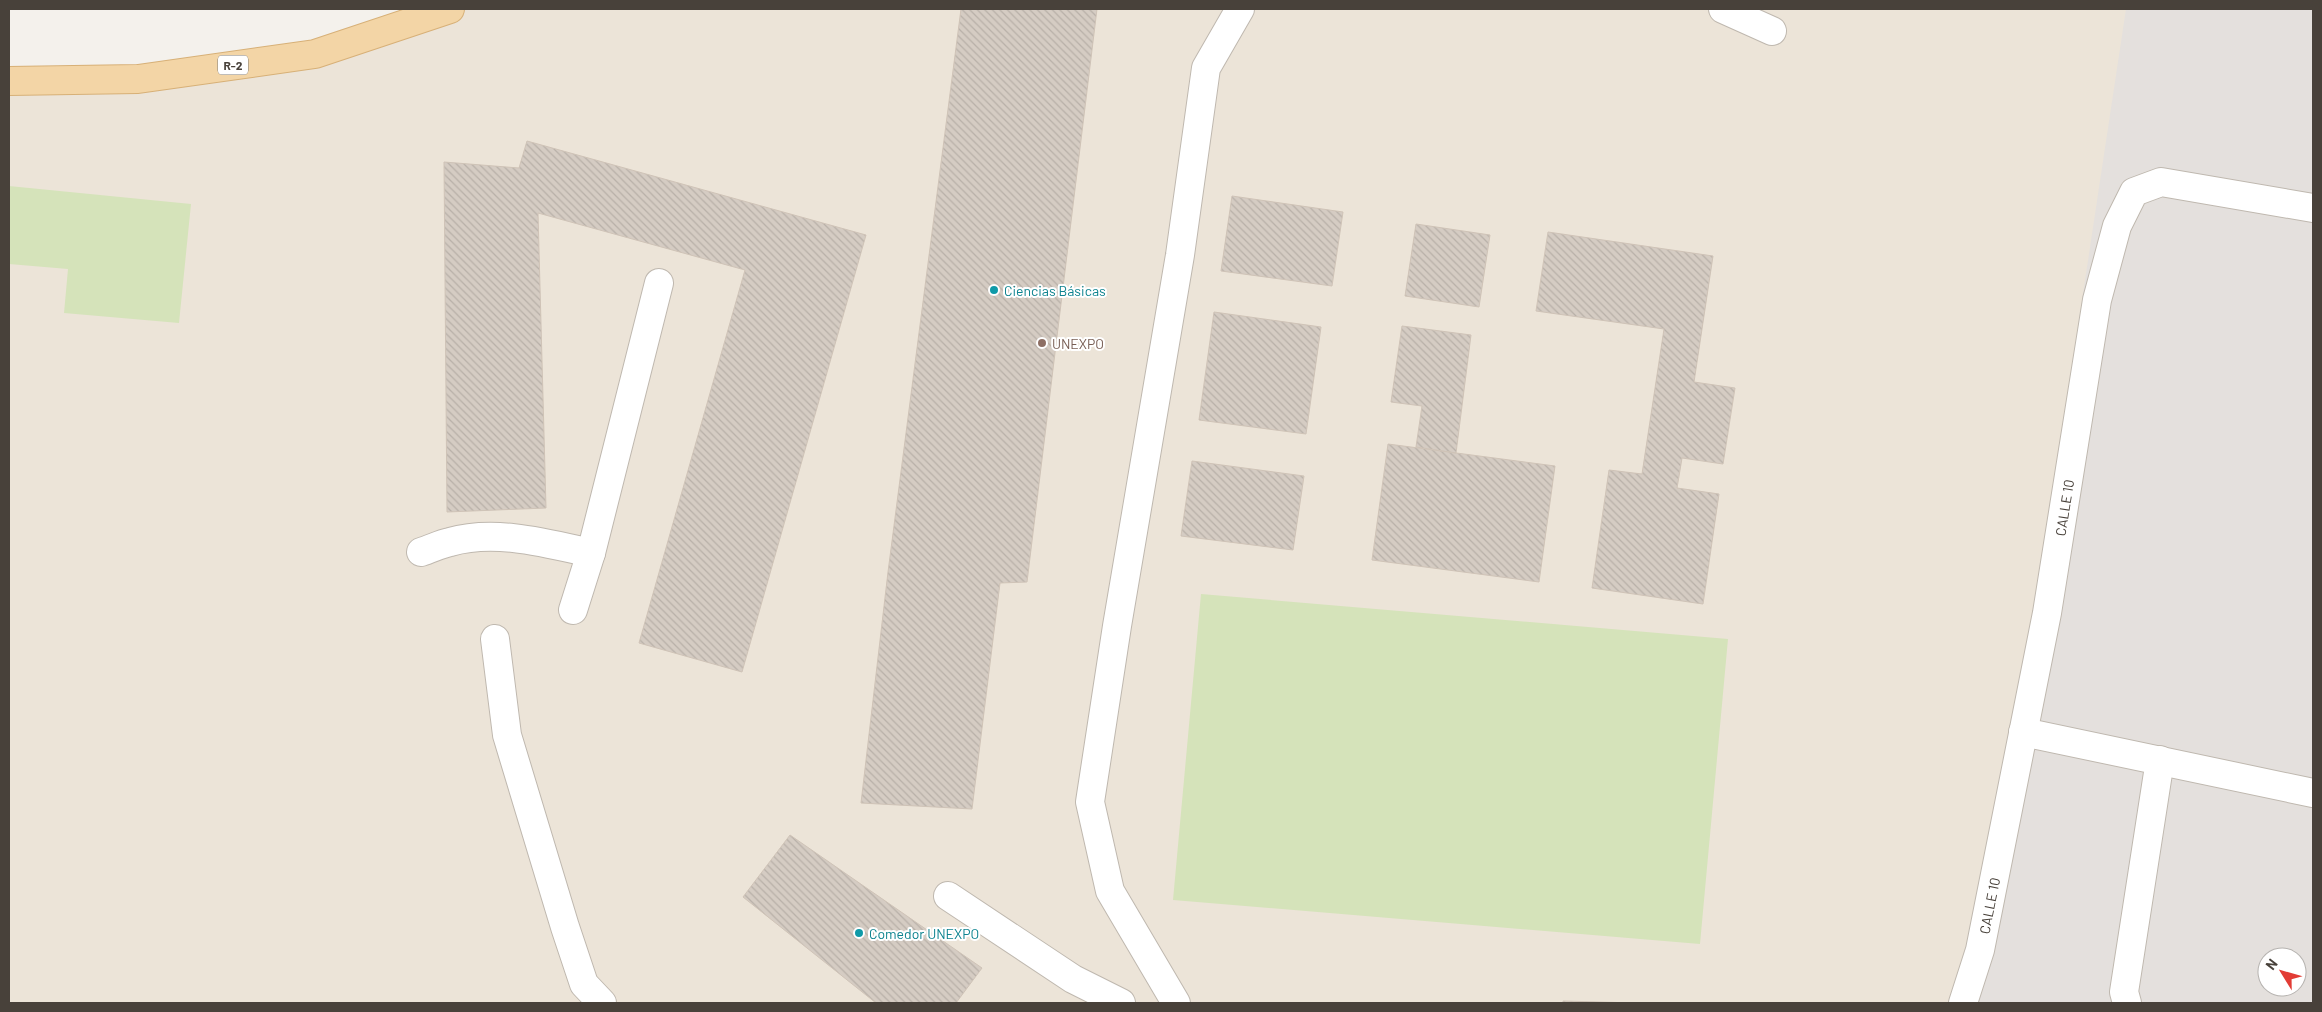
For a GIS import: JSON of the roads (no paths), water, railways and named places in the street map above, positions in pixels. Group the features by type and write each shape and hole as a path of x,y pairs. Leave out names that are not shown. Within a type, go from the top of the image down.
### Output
{"main road":[{"name":"R-2","path":"9,81 138,79 314,54 450,9"}],"street":[{"path":"1176,1003 1110,891 1090,802 1117,626 1180,255 1206,68 1240,9"},
{"path":"1723,9 1772,31"},
{"name":"CALLE 10","path":"1962,1003 1980,950 2024,732 2047,613 2097,300 2117,226 2134,192 2161,182 2313,208"},
{"path":"573,610 591,552 659,283"},
{"path":"421,552 452,541 486,538 527,539 591,552"},
{"path":"496,639 507,735 584,984 602,1003"},
{"path":"2024,732 2313,793"},
{"path":"2127,1003 2124,992 2160,760"},
{"path":"948,896 1073,979 1121,1003"}],"place":[{"name":"Ciencias Básicas","path":"994,290"},
{"name":"UNEXPO","path":"1042,343"},
{"name":"Comedor UNEXPO","path":"859,933"}]}
